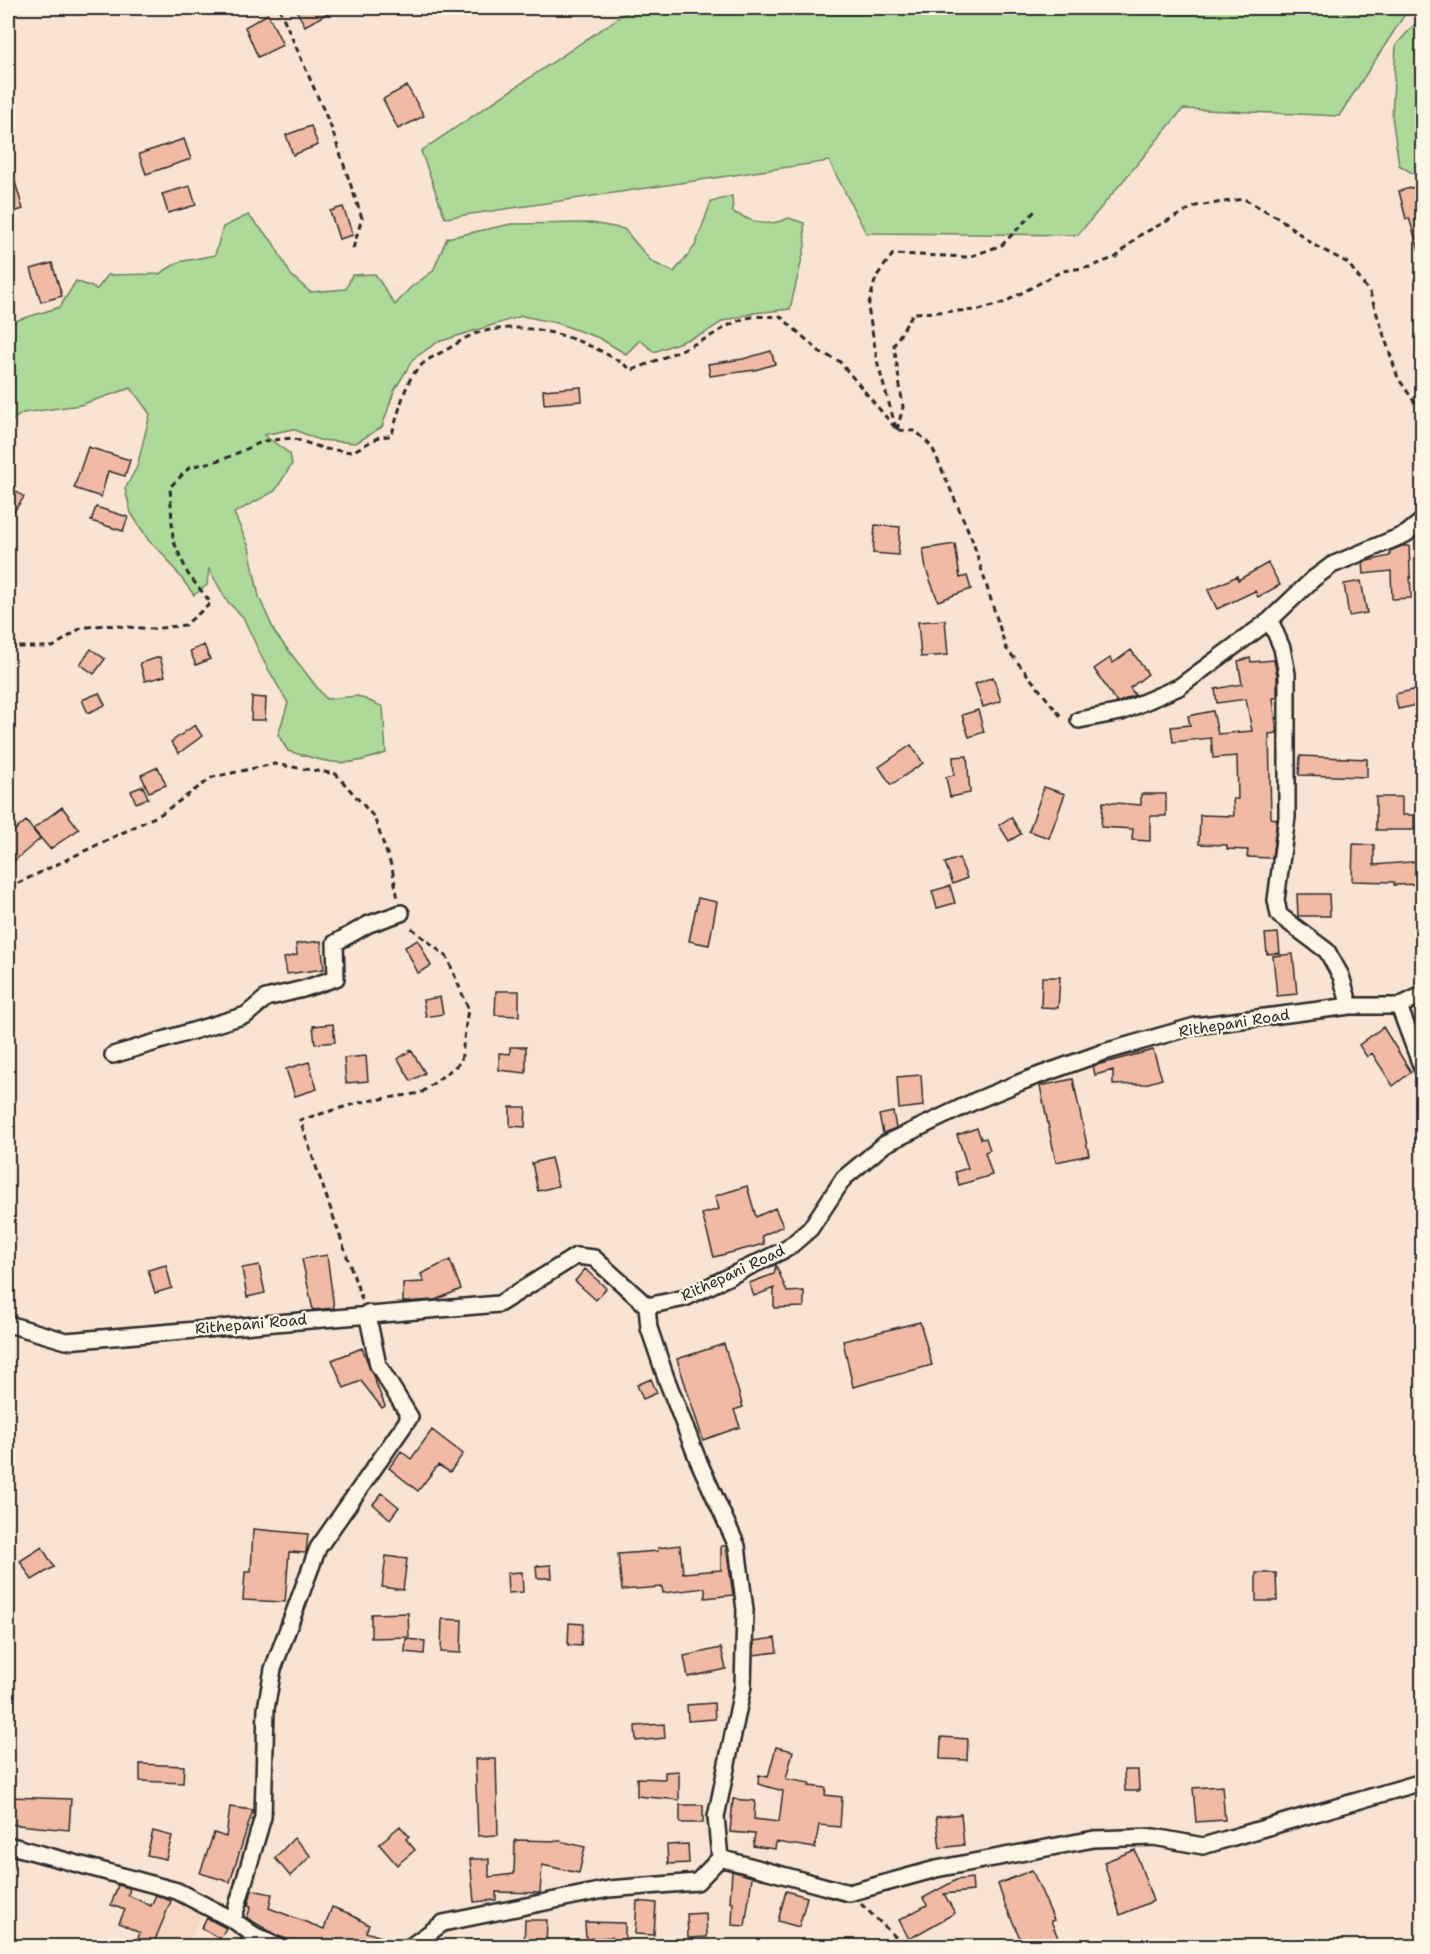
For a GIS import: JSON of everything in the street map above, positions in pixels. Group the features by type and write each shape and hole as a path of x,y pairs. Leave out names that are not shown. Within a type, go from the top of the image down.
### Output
{"street":[{"path":"1079,720 1121,712 1179,687 1270,620 1313,579 1332,566 1406,534 1422,521"},
{"path":"1270,620 1282,648 1287,674 1287,817 1276,900 1279,915 1327,951 1341,976 1350,1006"},
{"path":"112,1055 246,1015 266,998 336,978 335,943 369,924 401,913"},
{"name":"Rithepani Road","path":"8,1324 66,1341 367,1313 499,1304 576,1256 594,1258 646,1306 685,1298 788,1248 810,1228 844,1178 885,1144 975,1101 1104,1052 1195,1026 1350,1006 1399,1006 1422,995"},
{"path":"1399,1006 1422,1068"},
{"path":"411,1947 443,1923 609,1889 697,1882 720,1858 716,1817 743,1686 745,1610 737,1546 698,1460 666,1378 649,1328 646,1306"},
{"path":"233,1920 263,1817 266,1708 273,1669 318,1548 410,1417 378,1365 367,1313"},
{"path":"720,1858 849,1893 936,1869 1094,1839 1154,1837 1203,1846 1422,1782"},
{"path":"8,1845 177,1891 233,1920 251,1941 276,1947"}],"path":[{"path":"279,8 331,128 362,218 352,252"},
{"path":"897,430 903,407 894,345 913,313 979,310 1003,303 1062,271 1090,267 1116,257 1140,235 1196,206 1244,199 1279,218 1314,245 1348,264 1370,293 1398,378 1422,413"},
{"path":"897,430 878,365 868,307 876,277 893,254 969,256 1002,245 1035,211"},
{"path":"8,647 53,647 81,628 92,626 152,629 185,625 211,603 188,574 173,540 170,487 189,467 224,459 264,441 292,438 325,449 352,452 379,437 391,436 412,377 423,362 479,332 525,327 542,331 574,340 613,357 632,370 669,357 722,327 751,317 780,316 820,352 839,361 897,430 916,431 932,447 972,538 1006,648 1060,719 1079,720"},
{"path":"8,888 161,814 213,777 274,764 336,774 374,817 392,868 402,920 447,957 468,1008 461,1062 421,1093 361,1102 300,1120 367,1313"},
{"path":"849,1893 905,1947"}],"shaded area":[{"path":"157,1891 204,1913 184,1946 132,1946"}],"green space":[{"path":"633,8 1409,8 1339,116 1183,109 1078,235 866,233 829,161 445,218 421,151"},
{"path":"1422,16 1422,179 1399,165 1392,116 1396,45"},
{"path":"732,196 733,212 748,219 761,223 774,223 789,218 804,223 805,246 790,309 754,313 723,321 705,333 654,352 640,340 626,354 599,338 557,323 522,316 438,342 413,359 394,391 382,427 356,443 319,440 293,429 264,435 290,454 292,464 275,491 234,513 249,547 259,597 275,633 326,699 358,696 383,707 386,753 371,758 347,763 316,759 288,751 278,735 288,703 263,660 243,617 227,601 209,569 207,585 194,595 164,555 149,541 131,513 125,489 137,467 150,414 131,388 80,405 23,413 8,423 8,323 60,307 76,281 97,289 108,275 159,274 179,262 215,255 223,227 248,215 272,241 291,275 310,292 346,289 352,275 375,274 395,305 410,288 433,271 447,238 511,224 592,223 624,229 652,262 674,272 695,246 711,202"}],"building":[{"path":"295,8 337,8 305,26"},
{"path":"268,14 283,45 258,57 245,27"},
{"path":"407,86 424,116 398,129 383,99"},
{"path":"311,126 318,145 293,155 286,135"},
{"path":"184,139 191,159 146,174 139,154"},
{"path":"11,168 23,209 8,214 8,169"},
{"path":"190,186 196,205 168,213 162,194"},
{"path":"1415,187 1422,216 1422,249 1419,250 1409,218 1406,219 1399,191"},
{"path":"343,207 353,235 339,239 330,211"},
{"path":"52,263 62,296 41,302 31,269"},
{"path":"771,351 775,364 755,370 710,376 708,364 743,359"},
{"path":"581,387 582,401 544,404 543,390"},
{"path":"88,447 130,460 125,476 108,471 101,497 74,488"},
{"path":"8,486 24,497 8,520"},
{"path":"96,507 128,517 123,531 91,521"},
{"path":"875,525 900,527 898,555 873,553"},
{"path":"955,544 960,578 967,576 971,589 938,601 926,569 923,549"},
{"path":"1409,546 1411,598 1392,599 1391,571 1364,574 1363,562 1390,556 1390,551"},
{"path":"1268,563 1280,585 1258,597 1255,591 1217,609 1208,590 1237,576 1238,580"},
{"path":"1361,581 1367,613 1349,616 1344,584"},
{"path":"945,620 948,655 921,657 918,622"},
{"path":"204,645 210,659 196,665 190,651"},
{"path":"91,649 105,659 94,674 80,664"},
{"path":"1131,650 1148,674 1130,688 1135,695 1117,703 1094,669 1110,658 1113,663"},
{"path":"160,657 165,676 145,681 140,663"},
{"path":"1250,658 1251,662 1274,660 1277,675 1277,698 1273,698 1277,733 1269,734 1271,818 1277,819 1272,858 1247,857 1248,850 1227,849 1227,845 1199,844 1200,815 1234,816 1233,799 1238,799 1237,756 1213,758 1211,738 1173,742 1171,727 1190,725 1188,716 1213,711 1218,734 1252,731 1246,699 1217,703 1215,689 1242,684 1238,661"},
{"path":"993,677 1001,701 983,707 975,684"},
{"path":"1422,688 1422,704 1398,709 1395,694"},
{"path":"99,693 105,705 88,713 82,700"},
{"path":"252,697 266,698 265,720 251,720"},
{"path":"978,710 984,732 969,737 962,715"},
{"path":"195,725 202,736 179,753 171,742"},
{"path":"911,745 923,763 891,785 879,767"},
{"path":"967,756 970,793 950,797 946,777 954,775 953,757"},
{"path":"1300,756 1367,759 1367,777 1299,775"},
{"path":"158,767 166,785 149,792 141,775"},
{"path":"143,786 148,798 136,803 131,791"},
{"path":"1044,787 1065,794 1049,838 1029,831"},
{"path":"1141,794 1166,794 1166,816 1150,816 1150,841 1132,840 1133,829 1101,827 1103,802 1141,805"},
{"path":"1376,797 1402,797 1402,815 1414,815 1414,830 1376,830"},
{"path":"62,807 79,829 50,849 33,829"},
{"path":"1011,817 1021,834 1009,841 999,825"},
{"path":"26,821 40,839 8,866 8,836"},
{"path":"1353,844 1374,845 1374,865 1422,861 1422,884 1394,885 1394,882 1352,881"},
{"path":"959,858 967,878 953,884 945,863"},
{"path":"950,886 955,903 937,908 932,891"},
{"path":"1297,894 1329,894 1330,916 1298,916"},
{"path":"698,898 717,902 709,945 689,941"},
{"path":"1278,933 1280,953 1267,954 1265,934"},
{"path":"418,940 431,966 418,973 405,947"},
{"path":"321,941 324,969 287,974 284,958 297,955 296,944"},
{"path":"1293,954 1297,994 1277,996 1273,956"},
{"path":"1042,977 1060,977 1058,1008 1041,1007"},
{"path":"496,991 519,991 519,1016 495,1015"},
{"path":"440,997 443,1014 426,1017 423,1000"},
{"path":"333,1024 335,1042 315,1044 313,1026"},
{"path":"1383,1027 1411,1072 1393,1086 1372,1053 1367,1057 1359,1045"},
{"path":"510,1047 526,1047 526,1073 499,1070 499,1053 510,1054"},
{"path":"411,1050 425,1073 411,1081 398,1059"},
{"path":"1153,1050 1162,1079 1145,1084 1113,1085 1113,1070 1095,1075 1093,1066"},
{"path":"366,1056 368,1081 346,1083 344,1058"},
{"path":"309,1062 317,1089 295,1096 286,1069"},
{"path":"921,1075 923,1106 899,1109 897,1077"},
{"path":"1073,1079 1089,1155 1056,1162 1040,1086"},
{"path":"510,1107 526,1107 525,1127 510,1126"},
{"path":"893,1112 896,1128 883,1133 879,1115"},
{"path":"977,1128 981,1139 986,1138 990,1150 985,1152 992,1175 959,1185 955,1172 968,1168 957,1135"},
{"path":"551,1158 558,1186 538,1191 532,1163"},
{"path":"747,1186 756,1217 775,1208 783,1226 762,1236 764,1244 714,1257 702,1214 719,1209 715,1196"},
{"path":"327,1255 334,1308 313,1310 302,1259"},
{"path":"450,1260 461,1289 435,1300 403,1302 403,1283 424,1282 421,1274"},
{"path":"166,1265 172,1288 155,1293 148,1270"},
{"path":"259,1265 265,1293 247,1297 242,1268"},
{"path":"776,1265 787,1292 804,1291 804,1307 774,1308 774,1288 754,1296 749,1283 774,1274"},
{"path":"585,1269 606,1288 596,1300 575,1281"},
{"path":"920,1322 932,1365 853,1387 843,1341"},
{"path":"724,1344 743,1407 734,1410 740,1427 703,1440 677,1359"},
{"path":"362,1348 385,1406 382,1408 361,1381 344,1388 332,1360"},
{"path":"651,1379 657,1393 643,1399 637,1385"},
{"path":"432,1430 463,1454 450,1472 438,1465 418,1491 389,1468 401,1451 411,1459"},
{"path":"382,1493 399,1507 390,1519 373,1504"},
{"path":"253,1529 308,1534 306,1553 289,1552 285,1602 243,1600 245,1572 251,1572"},
{"path":"680,1545 683,1573 721,1570 721,1546 726,1546 733,1595 705,1598 705,1588 663,1593 662,1587 622,1590 618,1554 658,1551 658,1548"},
{"path":"42,1547 54,1567 32,1580 20,1561"},
{"path":"386,1556 407,1559 403,1590 382,1587"},
{"path":"551,1565 552,1578 537,1578 536,1566"},
{"path":"522,1572 523,1592 508,1593 507,1573"},
{"path":"1256,1573 1276,1573 1277,1601 1256,1601"},
{"path":"408,1613 409,1637 371,1638 371,1614"},
{"path":"442,1619 462,1620 461,1653 441,1652"},
{"path":"569,1623 583,1624 581,1646 568,1645"},
{"path":"775,1638 777,1652 754,1655 754,1641"},
{"path":"406,1639 425,1641 424,1654 405,1652"},
{"path":"721,1648 726,1669 688,1677 684,1656"},
{"path":"714,1703 715,1719 688,1721 687,1705"},
{"path":"664,1724 665,1738 636,1741 635,1726"},
{"path":"941,1737 968,1739 967,1760 940,1759"},
{"path":"776,1747 793,1751 786,1779 826,1788 825,1795 842,1797 840,1827 819,1825 815,1848 776,1842 775,1849 753,1846 755,1834 730,1832 733,1799 755,1801 754,1819 779,1822 783,1791 758,1784 759,1775 768,1777"},
{"path":"475,1759 496,1759 498,1835 478,1836"},
{"path":"140,1764 184,1766 183,1783 140,1781"},
{"path":"1124,1770 1138,1770 1139,1791 1125,1791"},
{"path":"679,1771 679,1800 637,1796 637,1778 665,1779 665,1772"},
{"path":"1222,1786 1225,1820 1196,1822 1193,1788"},
{"path":"8,1797 71,1799 69,1830 8,1824"},
{"path":"680,1805 703,1805 703,1823 680,1823"},
{"path":"230,1807 253,1810 230,1882 200,1873 214,1833 226,1837"},
{"path":"961,1814 964,1845 940,1848 936,1817"},
{"path":"400,1826 409,1836 406,1839 415,1850 397,1865 379,1844"},
{"path":"153,1831 172,1836 166,1859 147,1855"},
{"path":"294,1838 311,1856 290,1876 275,1858"},
{"path":"515,1840 560,1841 585,1847 579,1873 542,1865 540,1893 496,1892 496,1900 474,1902 470,1859 489,1859 489,1877 514,1874"},
{"path":"688,1844 689,1863 668,1864 667,1845"},
{"path":"1135,1850 1153,1901 1120,1915 1104,1862"},
{"path":"1032,1870 1054,1920 1051,1921 1062,1947 1024,1947 1004,1902 998,1884"},
{"path":"732,1871 752,1877 745,1926 732,1925 733,1903 730,1902"},
{"path":"972,1878 973,1891 944,1894 955,1913 909,1939 899,1920 927,1905 923,1898 956,1880"},
{"path":"118,1885 130,1888 128,1895 151,1906 156,1895 171,1901 152,1947 134,1947 140,1933 119,1923 125,1910 111,1905"},
{"path":"252,1890 272,1894 269,1908 324,1929 332,1907 348,1913 369,1925 366,1932 402,1944 401,1947 307,1947 276,1935 247,1918 251,1906 248,1905"},
{"path":"786,1891 807,1897 799,1927 778,1921"},
{"path":"637,1901 656,1903 654,1935 635,1934"},
{"path":"706,1913 707,1937 688,1938 687,1914"},
{"path":"207,1918 226,1928 220,1939 201,1928"},
{"path":"525,1920 547,1920 546,1947 524,1947"},
{"path":"585,1922 625,1923 625,1943 612,1943 612,1937 586,1939"}]}
